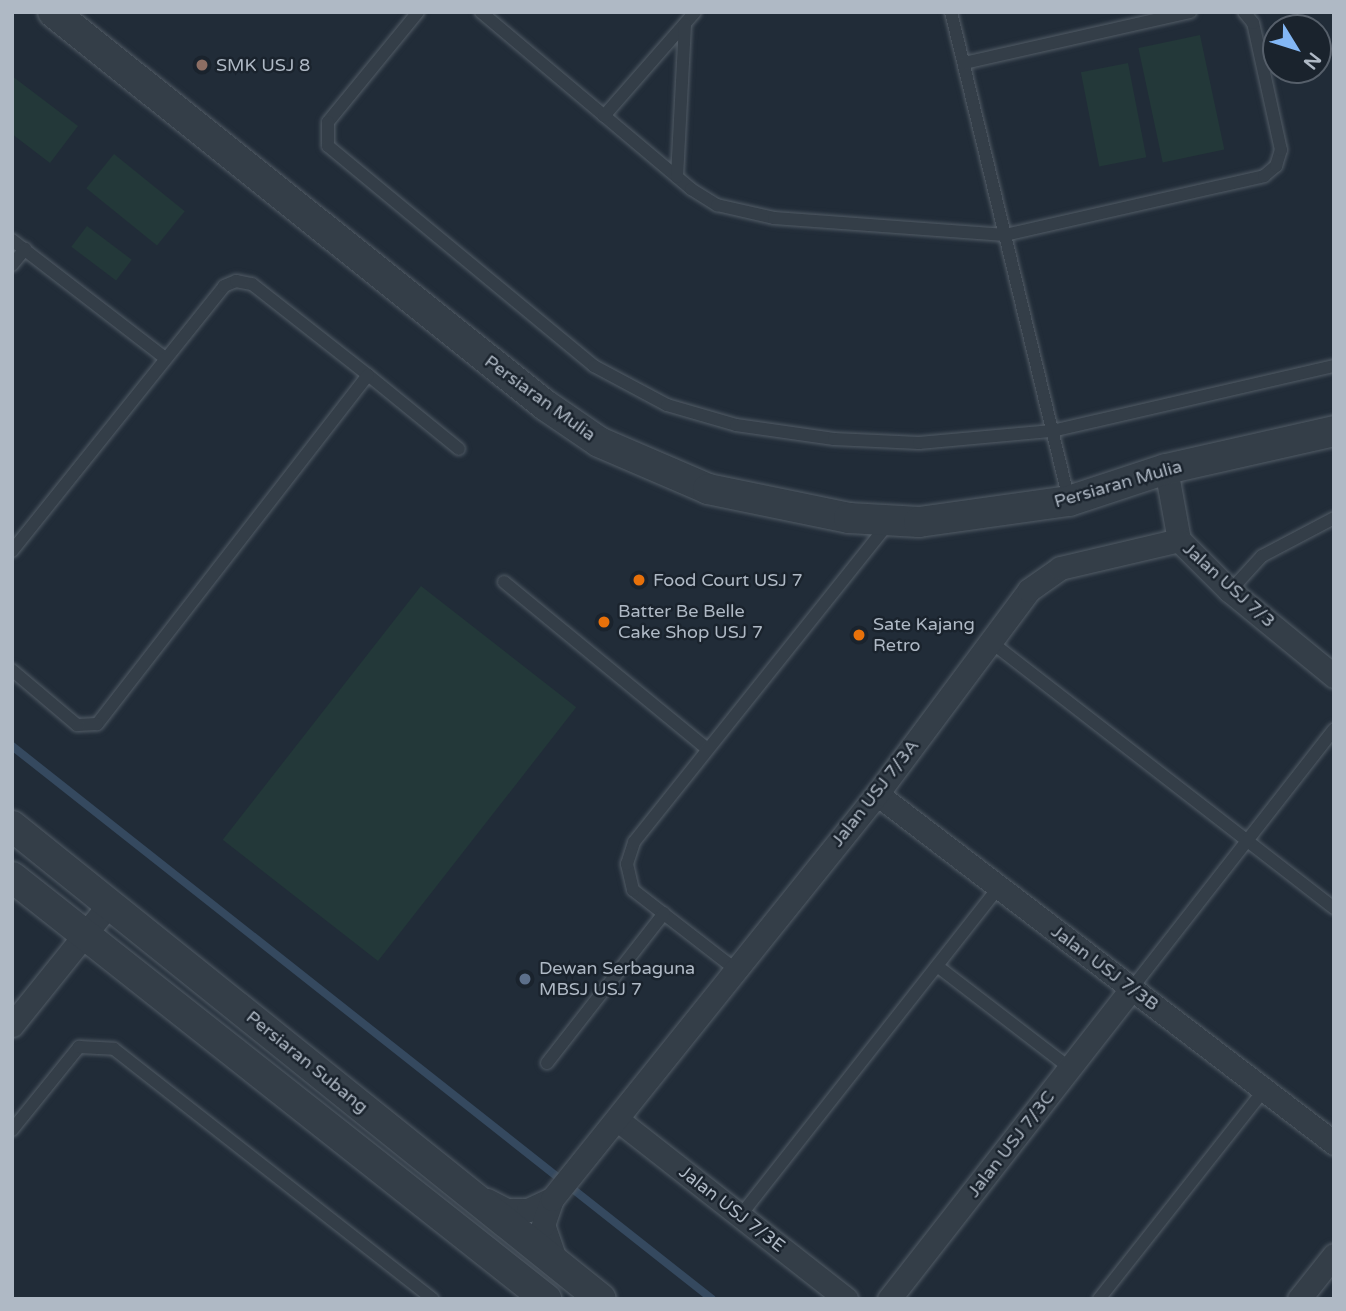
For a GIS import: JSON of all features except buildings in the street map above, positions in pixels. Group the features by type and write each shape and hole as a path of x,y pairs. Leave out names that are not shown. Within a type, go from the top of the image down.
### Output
{"street":[{"name":"Persiaran Mulia","path":"53,12 545,405 599,442 708,489 774,506 919,522 1069,501 1166,469 1334,431"},
{"name":"Jalan USJ 7/3","path":"1166,469 1179,540 1230,591 1334,676"},
{"name":"Jalan USJ 7/3A","path":"552,1199 877,794 1029,590 1060,568 1179,540"},
{"name":"Jalan USJ 7/3B","path":"877,794 1334,1143"},
{"name":"Persiaran Subang","path":"12,826 601,1299"},
{"name":"Persiaran Subang","path":"12,877 546,1299"},
{"path":"12,1026 110,903"},
{"name":"Jalan USJ 7/3C","path":"889,1299 1132,988"},
{"name":"Jalan USJ 7/3E","path":"618,1120 846,1299"},
{"path":"467,1191 507,1210 528,1210 552,1199"},
{"path":"552,1199 542,1225 556,1263"},
{"path":"1299,1299 1334,1255"}],"lane":[{"path":"418,12 328,122 328,146 594,366 667,405 736,425 834,439 919,443 1052,431 1334,366"},
{"path":"481,12 677,177 718,205 774,218 1005,235 1264,176 1276,166 1281,150 1253,23 1244,12"},
{"path":"604,116 695,12"},
{"path":"951,12 1069,501"},
{"path":"964,63 1190,12"},
{"path":"677,177 685,24"},
{"path":"12,240 164,358"},
{"path":"12,265 25,249"},
{"path":"12,551 214,296 236,281 252,284 459,449"},
{"path":"12,670 77,725 97,724 368,375"},
{"path":"1230,591 1262,556 1334,518"},
{"path":"736,969 633,890 626,864 634,842 891,520"},
{"path":"504,582 707,749"},
{"path":"990,642 1334,908"},
{"path":"1132,988 1334,729"},
{"path":"740,1216 999,887"},
{"path":"547,1063 664,913"},
{"path":"937,966 1070,1068"},
{"path":"12,1130 79,1046 114,1049 433,1299"},
{"path":"1099,1299 1264,1090"}],"green space":[{"path":"1200,35 1224,149 1163,163 1138,48"},
{"path":"1128,63 1146,157 1099,166 1081,72"},
{"path":"12,76 78,126 50,163 12,134"},
{"path":"114,154 185,211 157,245 86,188"},
{"path":"87,226 132,260 116,280 71,247"},
{"path":"421,586 576,707 378,961 223,840"}],"waterway":[{"path":"12,746 712,1299"}],"place":[{"name":"SMK USJ 8","path":"202,65"},
{"name":"Food Court USJ 7","path":"639,580"},
{"name":"Batter Be Belle Cake Shop USJ 7","path":"604,622"},
{"name":"Sate Kajang Retro","path":"859,635"},
{"name":"Dewan Serbaguna MBSJ USJ 7","path":"525,979"}]}
